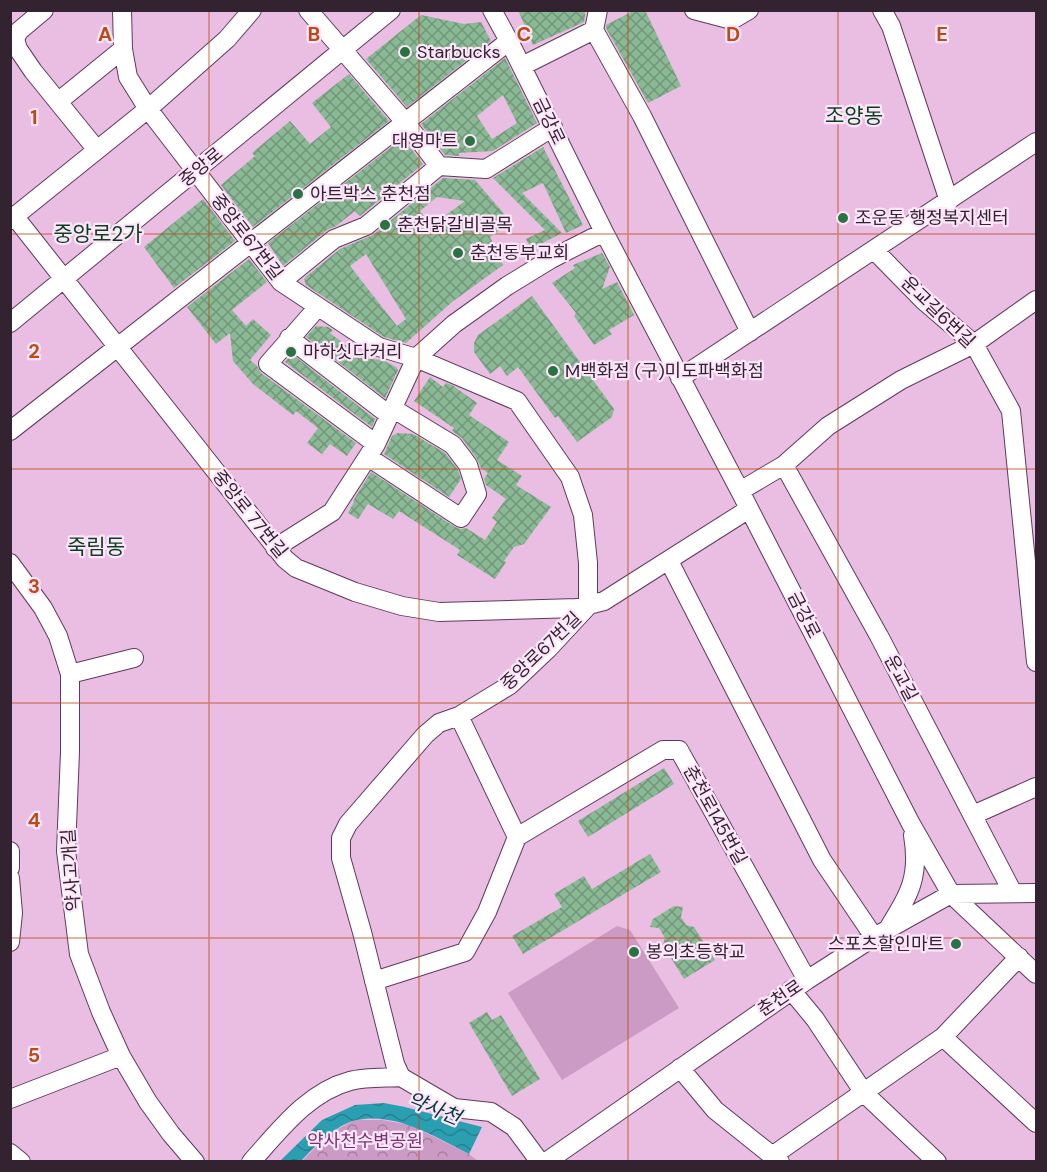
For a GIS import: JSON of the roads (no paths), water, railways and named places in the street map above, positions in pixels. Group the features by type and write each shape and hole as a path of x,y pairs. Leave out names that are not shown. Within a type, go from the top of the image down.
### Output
{"street":[{"path":"44,10 19,31 15,39 18,49 97,150"},
{"name":"중앙로67번길","path":"122,10 123,49 128,77 148,109 195,172 281,282 379,347 416,358 517,401 570,477 583,514 588,563 588,606 510,685 459,716 439,723 425,735 348,824 341,838 341,858 400,1077"},
{"path":"13,218 148,109 228,39 252,10"},
{"path":"308,10 406,123 439,166"},
{"name":"중앙로","path":"10,323 391,10"},
{"name":"금강로","path":"492,10 604,232 911,824 951,894 1036,974"},
{"path":"598,10 594,30 642,116 750,332"},
{"path":"694,10 732,20 749,10"},
{"path":"882,10 891,26 949,201"},
{"path":"522,66 594,30"},
{"path":"10,431 509,41"},
{"path":"58,101 123,49"},
{"path":"281,282 334,239 366,226 439,166 486,169 553,127"},
{"path":"681,378 1036,142"},
{"name":"중앙로 77번길","path":"13,218 65,279 275,548 296,568 355,592 402,606 439,612 588,606"},
{"path":"275,548 332,512 372,451 416,358 454,324 507,286 551,259 604,232"},
{"name":"운교길6번길","path":"875,250 924,301 974,344 1011,411 1036,662"},
{"path":"740,491 784,465 828,426 901,381 974,344 1036,300"},
{"path":"289,338 391,412 453,445 468,465 477,494 461,519 372,451 268,364 289,338 318,308"},
{"name":"운교길","path":"784,465 879,636 1013,893"},
{"path":"588,606 604,602 749,509"},
{"path":"669,561 822,860 881,933 907,898 916,872 917,856 911,824"},
{"name":"약사고개길","path":"10,563 43,608 58,636 70,675 66,851 70,898 79,954 121,1056 148,1102 171,1134 195,1161"},
{"path":"70,675 134,658"},
{"path":"375,981 465,952 487,912 518,837 459,716"},
{"name":"춘천로145번길","path":"518,837 663,750 679,750 807,980"},
{"path":"973,815 1036,787"},
{"path":"10,851 10,868"},
{"path":"10,878 13,913 10,942"},
{"name":"춘천로","path":"546,1161 791,990 881,933 951,894 1036,893"},
{"path":"680,1068 715,1110 776,1159 944,1037 1019,957"},
{"path":"791,990 814,1019 864,1093 937,1161"},
{"path":"944,1037 1036,1123"},
{"path":"10,1099 121,1056"},
{"path":"251,1161 296,1113 320,1094 350,1081 400,1077 454,1108 491,1112 514,1127 540,1161"},
{"path":"10,1153 21,1161"}],"water":[{"path":"384,1103 482,1127 469,1154 428,1133 400,1122 371,1118 356,1120 333,1131 301,1161 280,1161 322,1120 355,1105"}],"place":[{"name":"Starbucks","path":"405,52"},
{"name":"대영마트","path":"470,141"},
{"name":"아트박스 춘천점","path":"298,194"},
{"name":"조운동 행정복지센터","path":"843,218"},
{"name":"춘천닭갈비골목","path":"385,225"},
{"name":"춘천동부교회","path":"458,253"},
{"name":"마하싯다커리","path":"291,352"},
{"name":"M백화점 (구)미도파백화점","path":"553,371"},
{"name":"스포츠할인마트","path":"956,944"},
{"name":"봉의초등학교","path":"634,952"}],"district":[{"name":"조양동","path":"854,116"},
{"name":"중앙로2가","path":"98,234"},
{"name":"죽림동","path":"96,547"}],"water label":[{"name":"약사천","path":"434,1108"}],"park label":[{"name":"약사천수변공원","path":"365,1141"}]}
